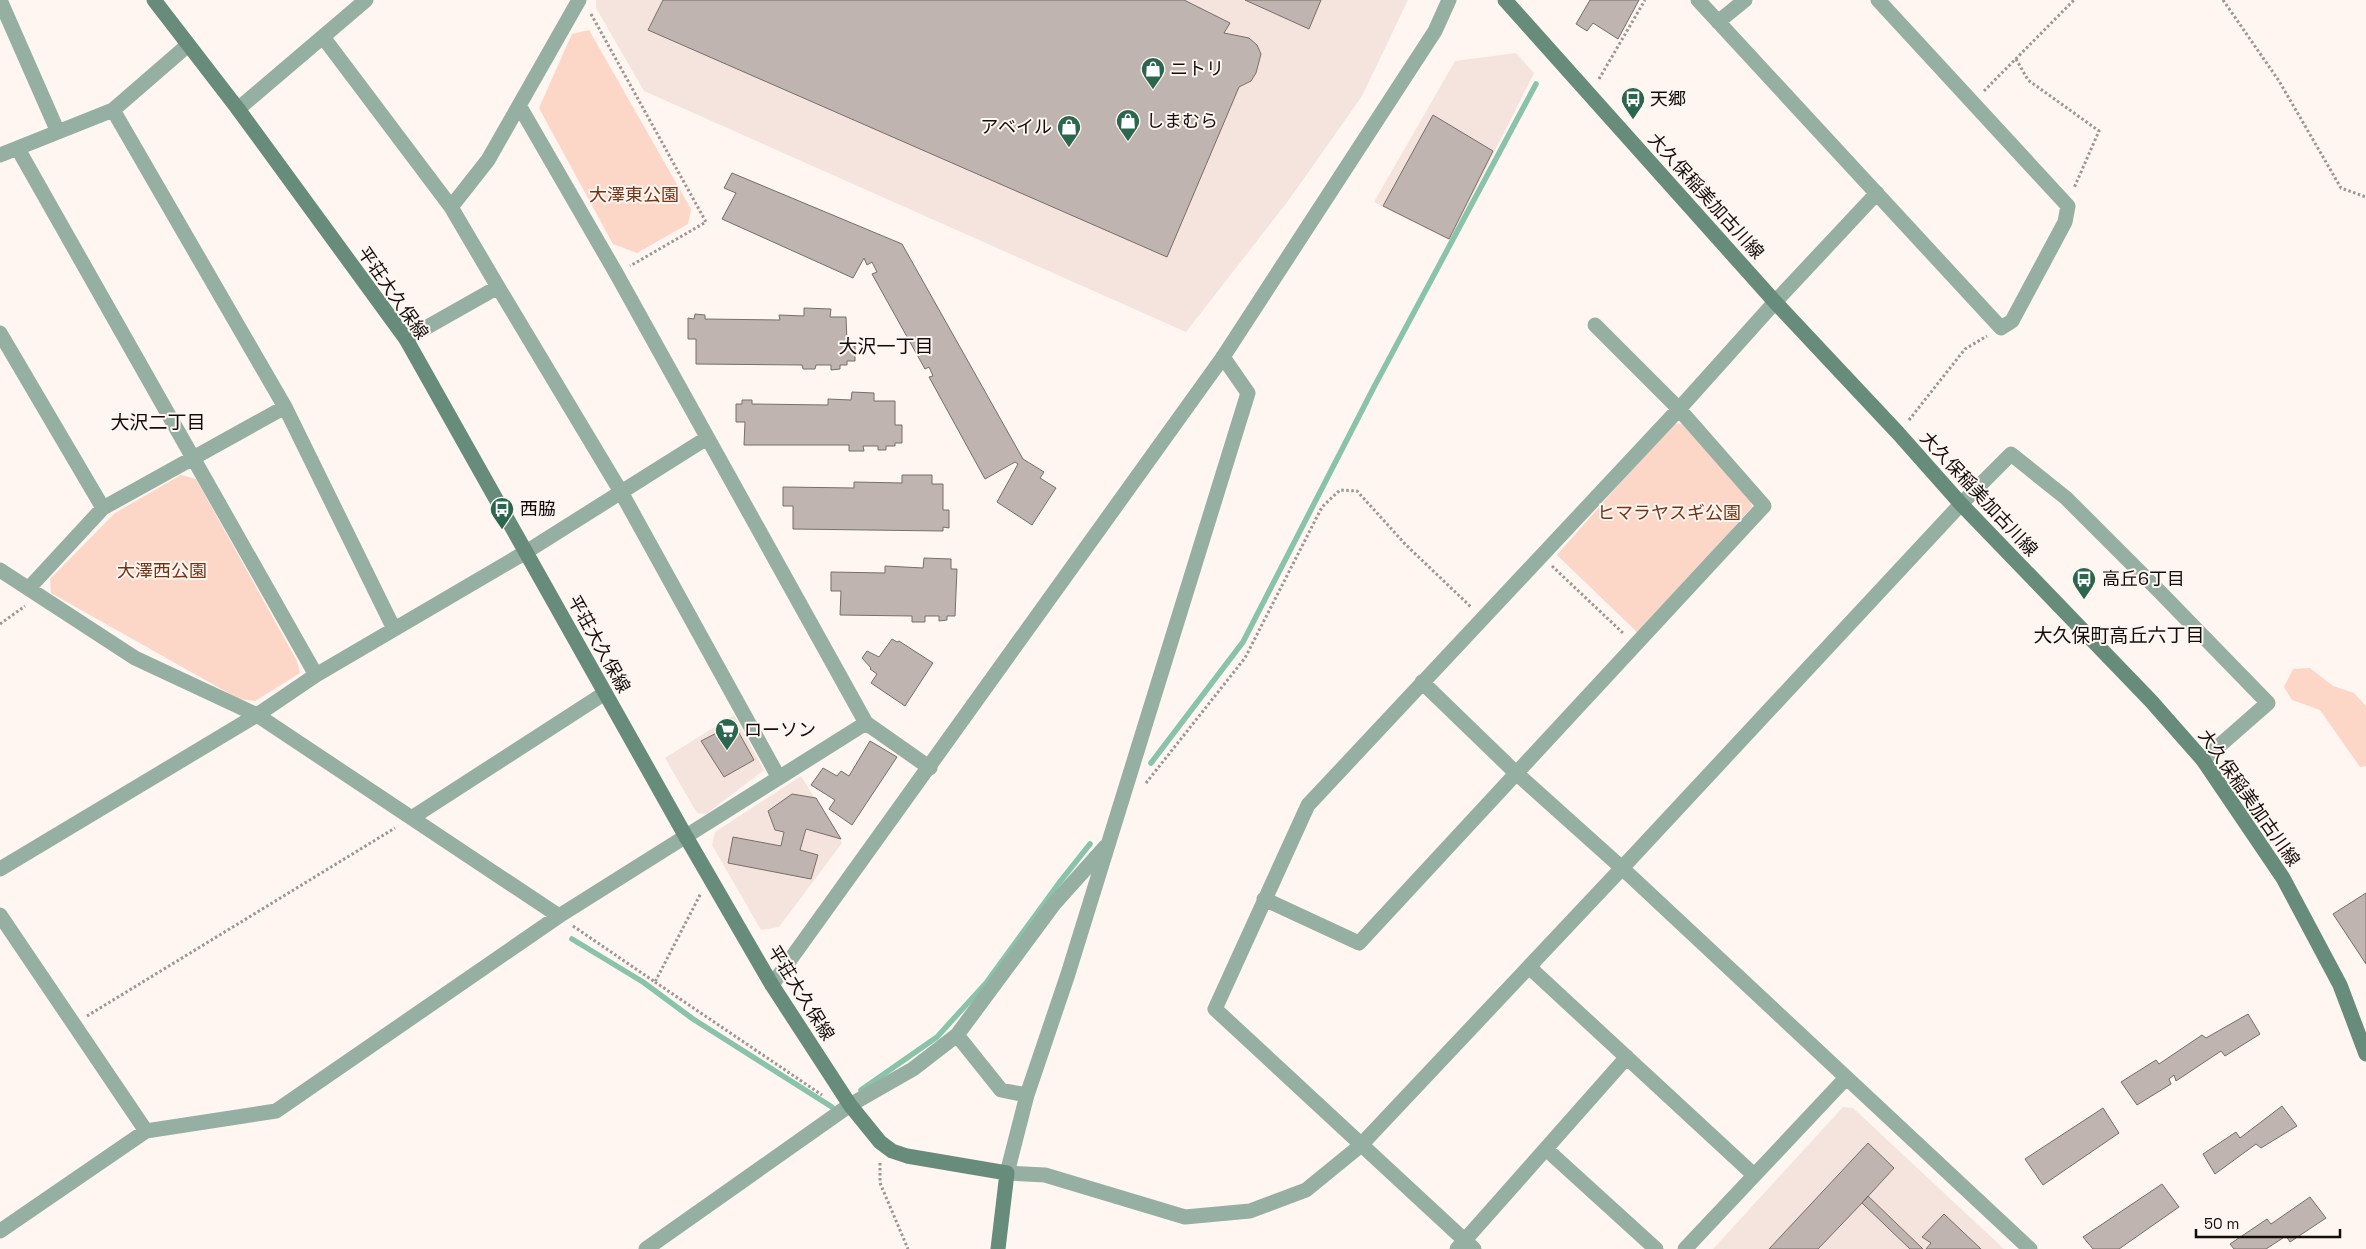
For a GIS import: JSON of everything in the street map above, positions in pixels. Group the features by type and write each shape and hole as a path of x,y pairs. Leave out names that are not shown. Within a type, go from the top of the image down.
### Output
{"main road":[{"name":"平荘大久保線","path":"154,0 238,109 406,339 685,835 772,985 850,1105 880,1142 892,1151 907,1156 1007,1173"},
{"name":"大久保稲美加古川線","path":"1505,0 1775,302 1898,433 1961,504 2144,694 2203,760 2283,878 2340,985 2366,1054"},
{"path":"998,1249 1007,1173"}],"street":[{"path":"0,0 58,132"},
{"path":"238,109 366,0"},
{"path":"772,985 930,768 1223,357 1435,31 1449,0"},
{"path":"1698,0 2000,328 2012,321 2065,222 2068,206 1878,0"},
{"path":"1718,22 1746,0"},
{"path":"451,207 488,160 583,4"},
{"path":"323,37 451,207 621,492 779,778"},
{"path":"0,155 113,110 188,45"},
{"path":"520,106 616,273 866,723 930,768"},
{"path":"113,110 286,407 394,629"},
{"path":"18,149 191,458 316,675"},
{"path":"1627,1057 1546,1149 1465,1246 1215,1009 1308,805 1679,409 1775,302 1877,193"},
{"path":"406,339 498,286"},
{"path":"1264,899 1359,943 1764,506 1679,409 1596,325"},
{"path":"0,333 103,508"},
{"path":"1223,357 1248,393 1109,843 1027,1095 1007,1173 1045,1175 1185,1217 1250,1211 1306,1190 1360,1146 1961,504 2011,454 2066,498 2268,703 2203,760"},
{"path":"34,592 103,508 286,407"},
{"path":"0,869 257,715 316,675 526,552 706,438"},
{"path":"0,570 135,658 257,715 413,817 558,916"},
{"path":"1422,682 1516,773 1622,868 2030,1249"},
{"path":"413,817 605,693"},
{"path":"0,1231 146,1131 276,1111 558,916 866,723"},
{"path":"646,1249 850,1105 913,1069 957,1035 1054,904 1109,843"},
{"path":"0,915 146,1131"},
{"path":"1529,967 1754,1175"},
{"path":"957,1035 1001,1090 1027,1095"},
{"path":"1685,1249 1846,1078"},
{"path":"1546,1149 1656,1249"}],"path":[{"path":"1590,95 1646,0"},
{"path":"1974,102 2074,0"},
{"path":"2223,0 2279,81 2341,188 2366,197"},
{"path":"583,4 706,222 616,273"},
{"path":"2016,59 2028,80 2099,131 2068,206"},
{"path":"1898,433 1965,349 2000,328"},
{"path":"1127,781 1146,783 1245,658 1322,506 1340,490 1357,491 1406,545 1482,618"},
{"path":"1541,555 1635,645"},
{"path":"0,624 34,592"},
{"path":"74,1025 413,817"},
{"path":"655,982 702,891 712,881"},
{"path":"558,916 824,1097 840,1089"},
{"path":"880,1142 880,1183 908,1249"}],"shaded area":[{"path":"596,0 1408,0 1362,96 1288,201 1186,332 644,91 596,8"},
{"path":"1516,53 1534,73 1450,240 1374,202 1455,61"},
{"path":"734,715 764,770 706,814 697,813 665,758"},
{"path":"801,776 842,843 779,927 761,930 712,845 715,832"},
{"path":"1843,1107 1853,1108 2004,1249 1713,1249"}],"green space":[{"name":"大澤東公園","path":"589,30 691,209 688,224 637,253 613,244 539,108 572,34"},
{"name":"ヒマラヤスギ公園","path":"1673,423 1684,424 1750,498 1752,507 1638,633 1557,555"},
{"name":"大澤西公園","path":"181,475 196,479 297,661 300,673 255,701 239,699 51,593 50,579 115,513"},
{"path":"2310,668 2333,686 2354,693 2366,706 2366,766 2360,767 2320,710 2292,700 2284,687 2293,669"}],"building":[{"path":"663,0 1184,0 1230,23 1224,33 1249,38 1257,45 1261,54 1256,73 1251,81 1239,87 1167,257 648,30"},
{"path":"1245,0 1321,0 1309,29"},
{"path":"1590,0 1639,0 1618,39 1593,23 1587,31 1576,24"},
{"path":"1433,115 1493,151 1449,239 1383,206"},
{"path":"732,173 902,244 1023,459 1044,472 1040,478 1056,488 1032,525 997,502 1018,464 1015,462 985,479 929,377 933,376 929,367 925,369 872,274 877,272 872,262 867,265 864,258 853,278 722,219 736,193 724,188"},
{"path":"804,308 831,309 830,317 846,317 847,341 855,342 855,361 847,361 847,365 840,365 840,369 831,370 831,365 816,365 815,369 803,369 802,365 696,364 696,339 688,339 688,318 694,319 695,314 705,315 705,319 780,320 779,315 804,316"},
{"path":"852,392 874,393 874,401 895,401 895,425 902,425 902,443 895,443 895,446 886,446 886,450 878,450 878,446 863,446 864,451 849,451 849,445 744,445 745,422 736,422 736,404 742,404 742,400 752,400 752,404 828,405 828,399 851,400"},
{"path":"902,475 932,475 932,484 943,484 943,510 949,510 949,528 943,527 943,531 793,529 793,506 783,506 783,487 854,488 854,482 902,483"},
{"path":"924,558 951,559 951,569 957,569 955,616 947,616 947,620 939,621 939,616 925,616 925,622 912,622 912,616 840,615 841,591 831,591 831,572 885,573 885,566 923,568"},
{"path":"892,639 897,642 899,641 933,663 905,706 871,683 877,674 870,669 862,658 867,651 879,657"},
{"path":"734,724 754,760 724,777 701,741"},
{"path":"870,741 897,757 852,825 829,809 835,800 811,785 823,768 837,776 841,771 849,776"},
{"path":"792,794 816,798 841,839 806,829 800,850 818,855 811,879 728,863 733,837 781,846 784,832 775,830 768,811"},
{"path":"2366,893 2366,964 2333,914"},
{"path":"2248,1014 2260,1034 2225,1056 2221,1051 2176,1081 2174,1075 2169,1079 2171,1084 2137,1105 2121,1082 2156,1060 2159,1064 2202,1035 2206,1038"},
{"path":"2282,1106 2297,1126 2261,1148 2256,1144 2215,1174 2203,1154 2236,1132 2240,1138"},
{"path":"2103,1108 2119,1133 2043,1185 2025,1159"},
{"path":"1868,1143 1894,1168 1862,1203 1818,1249 1769,1249"},
{"path":"2162,1184 2179,1207 2119,1249 2093,1249 2083,1237"},
{"path":"1868,1196 1923,1249 1910,1249 1862,1203"},
{"path":"2310,1197 2326,1218 2290,1242 2286,1236 2266,1249 2234,1249 2230,1244 2267,1219 2271,1224"},
{"path":"1944,1214 1981,1249 1926,1249 1931,1243 1922,1237"}],"waterway":[{"path":"1151,763 1243,642 1374,387 1536,84"},
{"path":"861,1090 937,1037 986,983 1090,844"},
{"path":"572,939 643,982 693,1019 832,1107"}],"place":[{"name":"ニトリ","path":"1153,90"},
{"name":"天郷","path":"1633,120"},
{"name":"しまむら","path":"1128,142"},
{"name":"アベイル","path":"1069,148"},
{"name":"西脇","path":"502,530"},
{"name":"高丘6丁目","path":"2084,600"},
{"name":"ローソン","path":"727,751"}],"district":[{"name":"大沢一丁目","path":"886,346"},
{"name":"大沢二丁目","path":"158,422"},
{"name":"大久保町高丘六丁目","path":"2119,635"}]}
